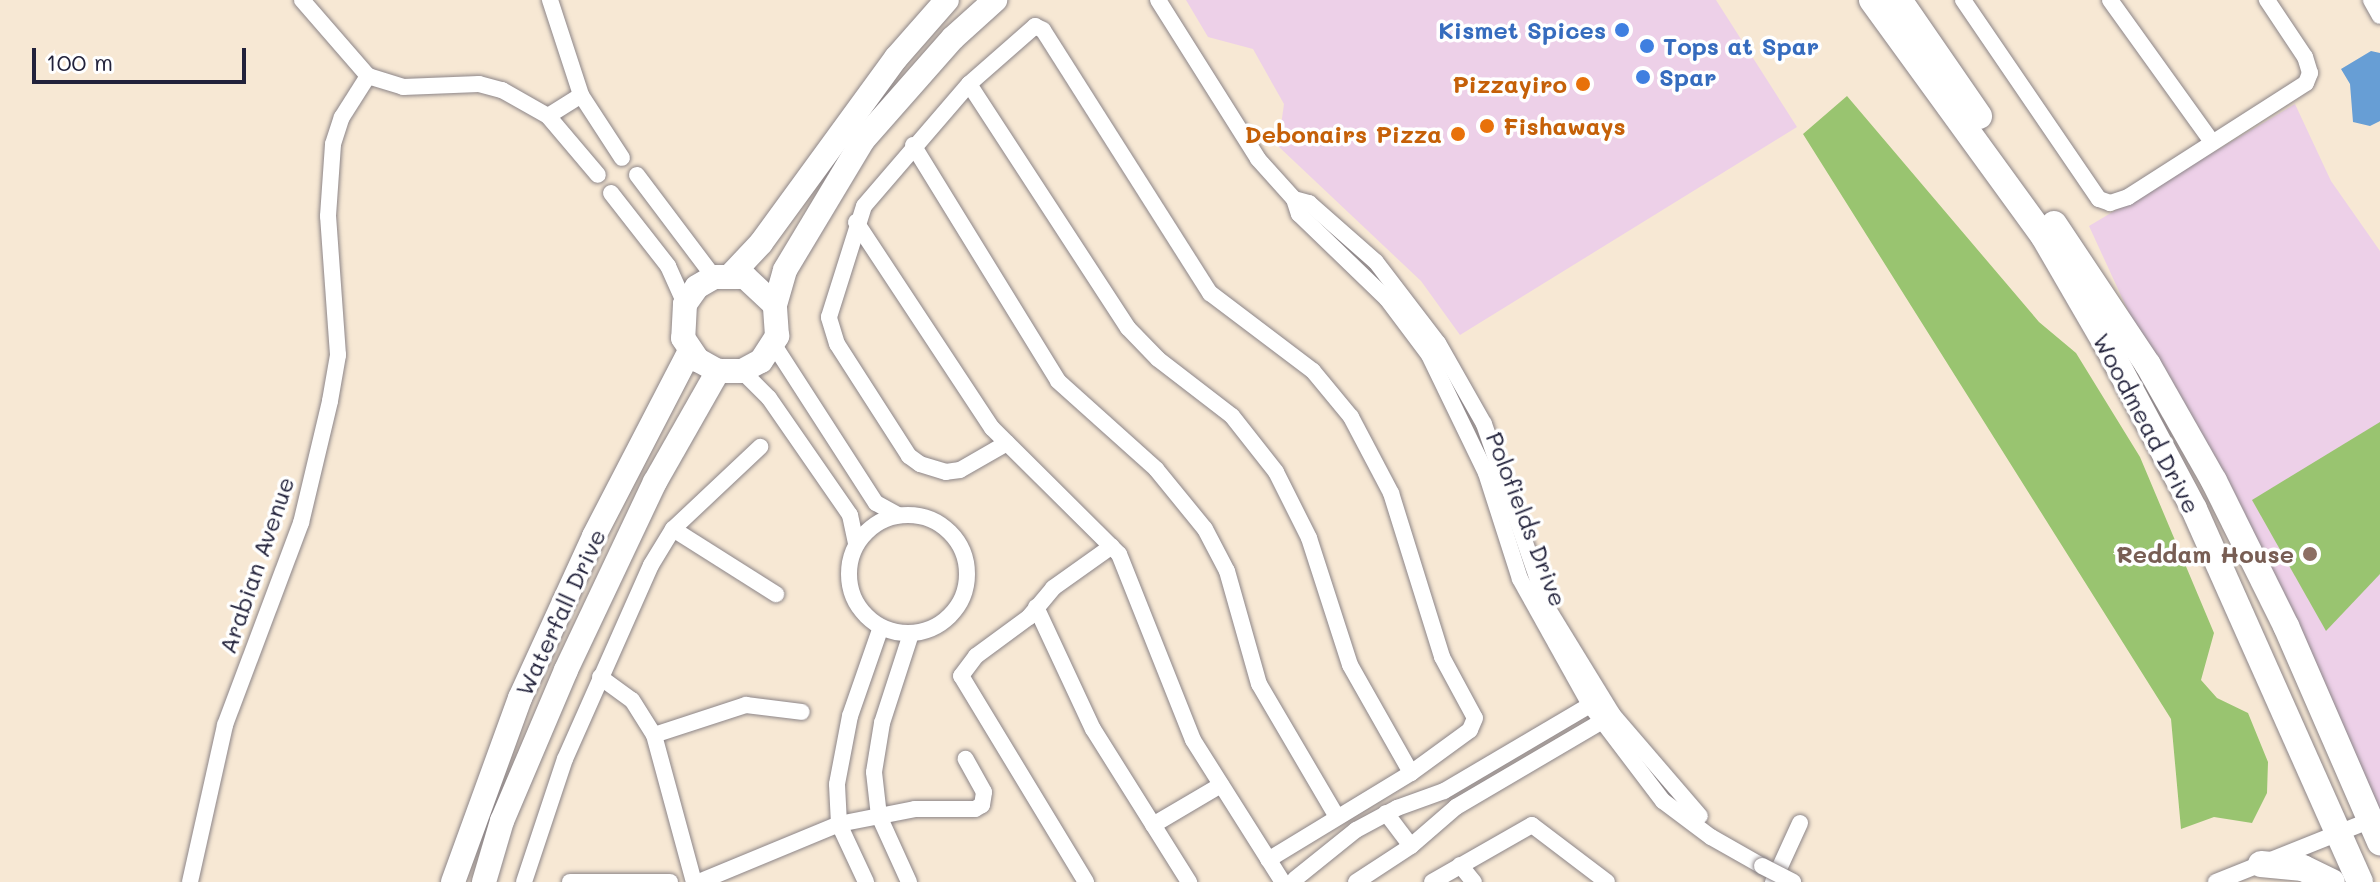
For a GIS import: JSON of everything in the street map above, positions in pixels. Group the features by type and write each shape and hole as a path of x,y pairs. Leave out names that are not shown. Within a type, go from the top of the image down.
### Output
{"main road":[{"path":"723,276 758,283 775,305 779,320 774,345 761,361 730,371 690,351 681,323 685,304 697,287 723,276 769,233 896,58 947,0"},
{"path":"953,38 975,0"},
{"path":"775,305 799,241 863,140 953,38 995,0"},
{"name":"Woodmead Drive","path":"1872,0 2044,237 2109,349 2194,509 2360,882"},
{"name":"Woodmead Drive","path":"1899,0 2155,378 2214,481 2286,626 2376,831"},
{"name":"Waterfall Drive","path":"453,882 520,698 594,536 690,351"},
{"name":"Waterfall Drive","path":"484,882 502,821 566,670 655,482 730,371"},
{"path":"2261,864 2303,868 2332,882"}],"street":[{"path":"302,0 368,76 403,87 489,86 548,116 598,175"},
{"path":"550,0 581,95 622,158"},
{"name":"Polofields Drive","path":"1158,0 1258,159 1294,199 1299,214 1387,299 1429,355 1486,473 1520,579 1545,633 1663,801 1728,845 1793,882"},
{"path":"1963,0 2102,202 2128,197 2309,78 2305,57 2267,0"},
{"path":"2110,0 2212,142"},
{"path":"2371,0 2380,16"},
{"path":"1007,443 975,463 946,472 909,456 831,330 833,294 856,222 913,145 969,84 1030,27 1043,30 1210,293 1313,371 1351,417 1391,493 1442,657 1475,718 1470,730 1411,773 1268,860"},
{"name":"Arabian Avenue","path":"190,882 225,725 301,523 330,401 338,355 328,216 333,144 342,117 368,76"},
{"path":"969,84 1128,328 1158,359 1232,416 1276,472 1309,538 1350,665 1411,773"},
{"path":"548,116 581,95"},
{"path":"913,145 1058,381 1156,469 1205,529 1227,571 1259,684 1337,817"},
{"path":"637,175 723,276"},
{"path":"611,193 668,266 685,304"},
{"path":"634,219 657,202"},
{"path":"856,222 992,428 1112,546 1183,718 1268,860 1290,881 1325,850 1386,813 1444,791 1596,702"},
{"path":"730,371 769,398 850,515 856,544 849,571 853,598 881,627 911,634 943,623 964,596 967,562 962,546 938,522 882,510 774,345"},
{"path":"524,882 565,759 600,677 673,529 760,447"},
{"path":"856,544 875,524 898,515"},
{"path":"673,529 776,594"},
{"path":"1086,882 961,676 976,656 1036,607 1053,588 1112,546"},
{"path":"1036,607 1093,729 1189,882"},
{"path":"866,882 839,824 838,764 860,683 881,627"},
{"path":"909,882 879,816 874,772 890,690 911,634"},
{"path":"600,677 632,700 654,735 696,882 839,824 879,816 982,805 984,792 966,759"},
{"path":"654,735 746,705 802,712"},
{"path":"1356,882 1411,846 1456,807 1607,718"},
{"path":"1153,825 1221,785"},
{"path":"1444,791 1456,807"},
{"path":"1386,813 1411,846"},
{"path":"1773,882 1800,823"},
{"path":"1432,882 1523,826 1538,825 1607,882"},
{"path":"2216,882 2339,833 2376,831"},
{"path":"1460,865 1474,882"},
{"path":"570,882 670,882"}],"shaded area":[{"path":"1186,0 1716,0 1797,127 1460,335 1421,281 1278,146 1284,104 1253,49 1208,37"},
{"name":"Reddam House","path":"2295,104 2331,181 2380,251 2380,858 2089,226"}],"green space":[{"path":"1847,96 2039,322 2076,353 2140,457 2214,633 2201,680 2217,698 2248,713 2268,762 2267,793 2252,823 2214,817 2181,829 2171,719 1803,134"},
{"path":"2380,422 2380,574 2326,631 2252,500"}],"water":[{"path":"2371,51 2380,53 2380,121 2370,126 2353,122 2350,84 2341,69"}],"place":[{"name":"Kismet Spices","path":"1622,30"},
{"name":"Tops at Spar","path":"1647,46"},
{"name":"Spar","path":"1643,77"},
{"name":"Pizzayiro","path":"1583,84"},
{"name":"Fishaways","path":"1487,126"},
{"name":"Debonairs Pizza","path":"1458,134"},
{"name":"Reddam House","path":"2310,554"}]}
